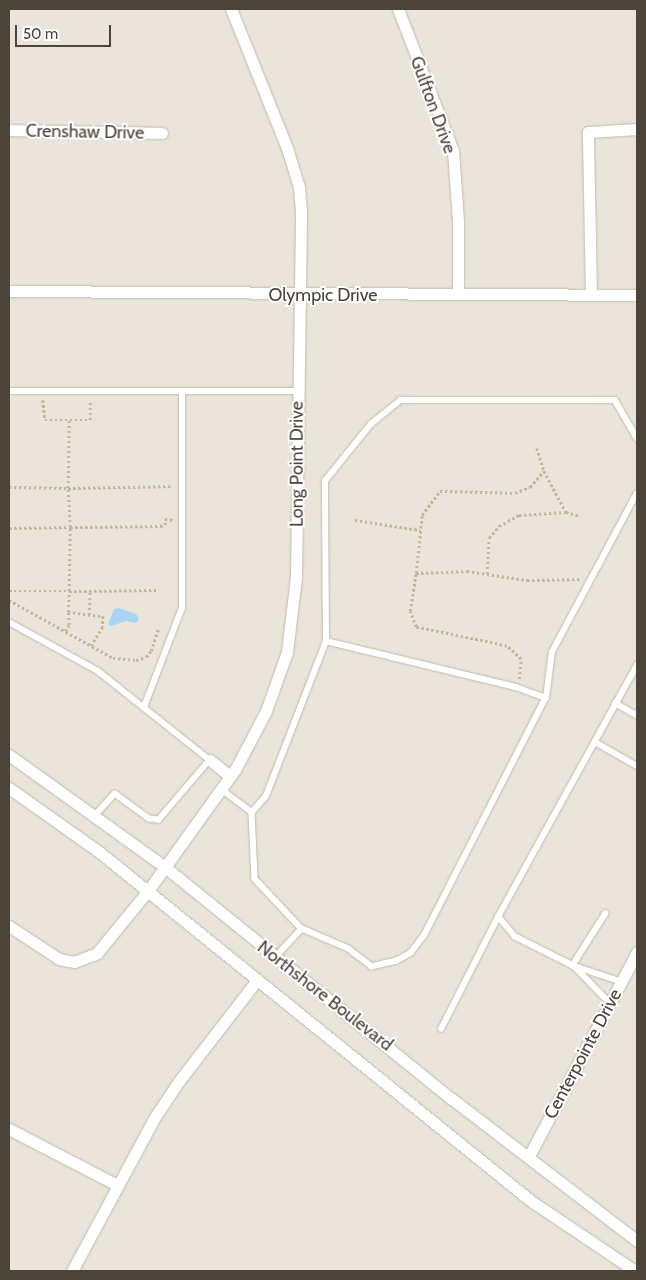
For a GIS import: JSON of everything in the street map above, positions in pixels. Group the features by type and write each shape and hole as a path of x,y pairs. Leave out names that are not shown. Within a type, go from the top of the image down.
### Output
{"street":[{"name":"Long Point Drive","path":"9,926 59,959 83,960 97,953 147,892 230,776 266,711 287,652 296,577 299,187 287,148 231,9"},
{"name":"Gulfton Drive","path":"398,9 452,151 458,221 458,294"},
{"path":"591,295 588,132 637,129"},
{"name":"Crenshaw Drive","path":"9,130 162,133"},
{"name":"Olympic Drive","path":"9,291 298,295 637,295"},
{"name":"Northshore Boulevard","path":"9,755 165,867 275,958 452,1099 529,1156 559,1184 637,1241"},
{"path":"210,760 230,776"},
{"name":"Northshore Boulevard","path":"9,788 98,851 531,1201 635,1271"},
{"name":"Centerpointe Drive","path":"529,1156 637,952"},
{"path":"72,1271 117,1185 179,1080 257,980"},
{"path":"9,1129 117,1185"}],"lane":[{"path":"9,391 297,391"},
{"path":"144,707 182,608 182,392"},
{"path":"637,438 615,400 401,400 371,424 325,481 326,641 266,796 252,812 255,879 302,929 348,949 372,966 397,961 411,953 424,936 546,698 552,652 637,493"},
{"path":"9,622 98,671 210,760 160,820 149,819 115,794 95,816"},
{"path":"326,641 516,687 546,698"},
{"path":"440,1028 498,917 637,665"},
{"path":"615,704 637,715"},
{"path":"595,742 637,766"},
{"path":"221,789 252,812"},
{"path":"573,967 605,914"},
{"path":"498,917 515,937 573,967 621,982"},
{"path":"275,958 302,929"},
{"path":"573,967 610,1003"}],"path":[{"path":"43,391 44,420 90,420 90,392"},
{"path":"65,631 69,625 69,420"},
{"path":"537,448 544,471 566,512"},
{"path":"516,687 523,665 515,650 508,646 416,628 410,611 420,530 422,515 440,491 515,493 530,487 544,471"},
{"path":"9,487 182,486"},
{"path":"487,574 489,538 499,526 519,515 566,512 580,516"},
{"path":"9,528 160,526 165,525 165,519 182,520"},
{"path":"355,520 420,530"},
{"path":"416,573 467,571 527,580 591,580"},
{"path":"9,592 156,590"},
{"path":"89,615 90,591"},
{"path":"9,600 113,658 136,660 151,650 158,629"},
{"path":"68,612 103,616 103,627 91,646"}],"shaded area":[{"path":"9,9 637,9 637,1271 9,1271"}],"water":[{"path":"119,608 136,614 139,619 136,623 126,621 111,626 108,624 114,609"}]}
